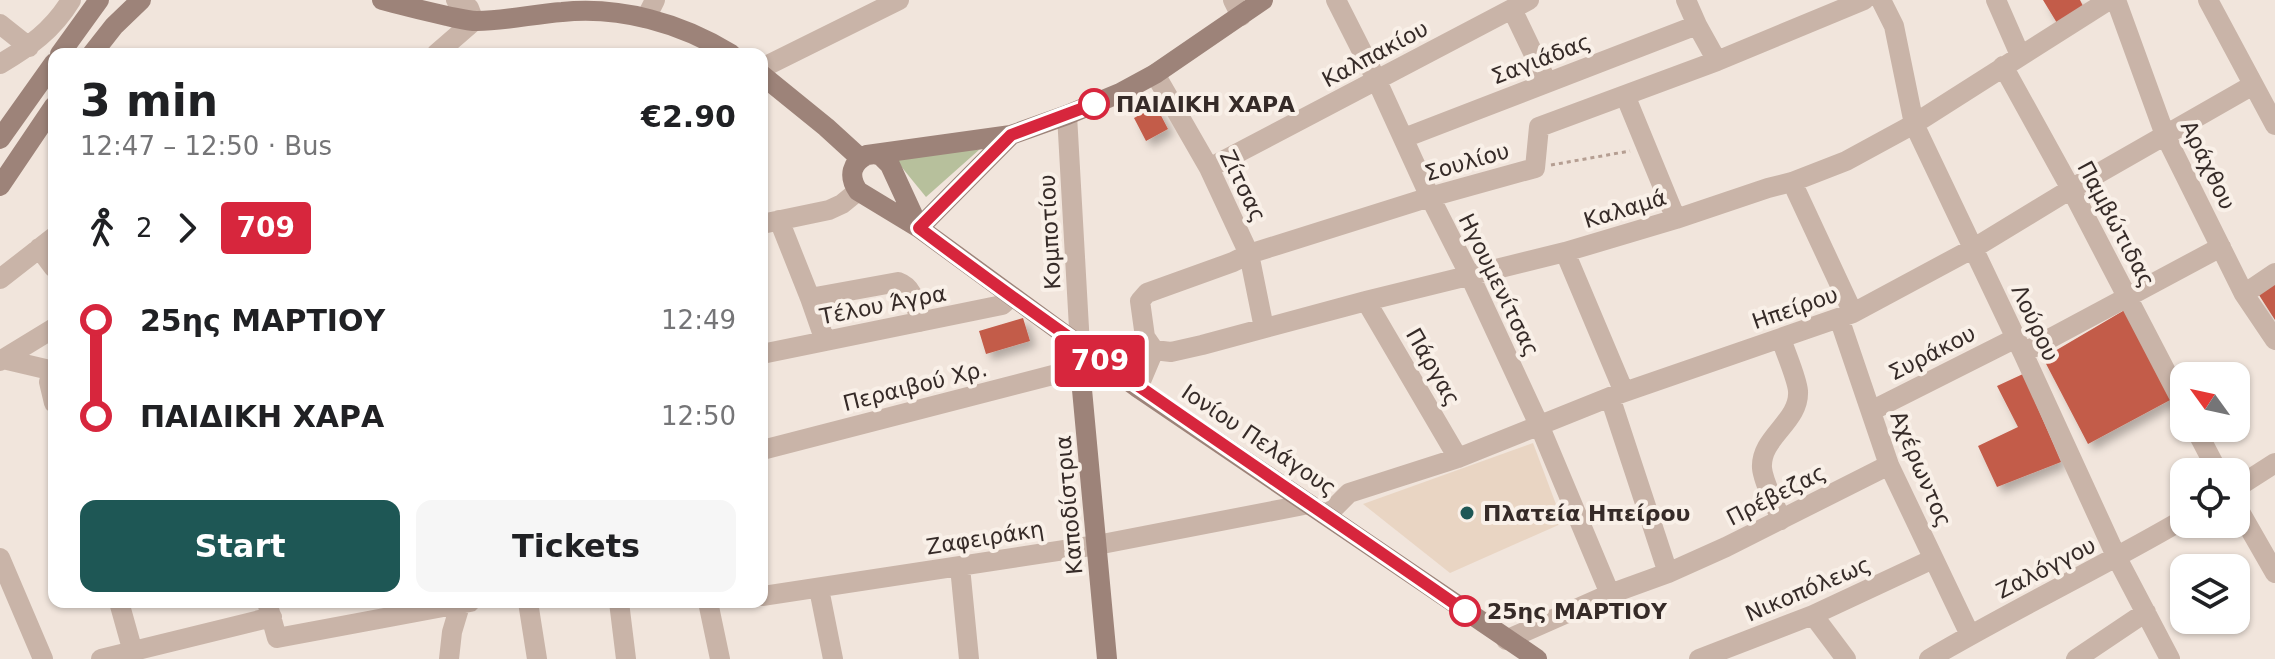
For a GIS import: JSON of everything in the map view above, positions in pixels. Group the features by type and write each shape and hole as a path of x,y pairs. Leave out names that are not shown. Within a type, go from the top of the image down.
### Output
{"street":[{"path":"0,64 29,47 60,18 71,0"},
{"path":"64,48 99,0"},
{"path":"97,48 141,0"},
{"path":"382,0 474,21 591,10 622,13 650,9 679,29 719,48"},
{"path":"456,0 469,8 474,21"},
{"path":"768,65 899,0"},
{"path":"825,341 810,298 770,222 829,210 842,204 858,191 852,183 852,169 867,156 1011,135 1120,93 1155,74 1237,8 1263,0"},
{"name":"Ηγουμενίτσας","path":"1336,0 1540,427 1610,594"},
{"path":"1686,0 1717,61"},
{"name":"Σουλίου","path":"1154,350 1145,337 1140,301 1147,293 1249,254 1430,197 1535,168 1539,127 1717,61 1864,0"},
{"name":"Λούρου","path":"1881,0 1894,26 1914,124 2117,558 2170,659"},
{"name":"Παμβώτιδας","path":"1996,0 2011,61 2071,189 2170,378"},
{"name":"Καλαμά","path":"1154,350 1171,352 1565,252 1792,182 1846,161 1914,124 2109,0"},
{"name":"Αράχθου","path":"2116,0 2165,135 2244,294 2275,340"},
{"path":"2208,0 2262,87 2275,125"},
{"path":"1520,4 1547,82"},
{"name":"Καλπακίου","path":"1209,168 1520,4"},
{"path":"443,48 474,21"},
{"path":"0,24 29,47"},
{"name":"Σαγιάδας","path":"1404,138 1697,25"},
{"path":"0,139 48,71"},
{"name":"Ζίτσας","path":"1155,74 1209,168 1249,254 1264,328"},
{"path":"768,80 867,156 881,156 890,165 919,228 1011,135"},
{"name":"Ηπείρου","path":"1327,515 1349,493 1458,458 1617,394 1846,316 1974,248 2165,135 2262,87"},
{"path":"1625,95 1676,219"},
{"path":"0,186 48,115"},
{"name":"Κομποτίου","path":"1067,115 1080,346"},
{"name":"Αχέρωντος","path":"1792,182 1846,316 1889,465 1970,635"},
{"name":"Ιονίου Πελάγους","path":"858,191 919,228 1138,388 1537,659"},
{"path":"0,279 47,242"},
{"name":"Συράκου","path":"1871,411 2128,296 2221,247"},
{"path":"1565,252 1617,394 1668,573"},
{"path":"2244,294 2275,273"},
{"path":"810,298 898,282 911,290 920,322"},
{"name":"Τέλου Άγρα","path":"768,353 1002,305 1011,297"},
{"name":"Πάργας","path":"1366,301 1458,458"},
{"path":"1,358 48,331"},
{"path":"1781,338 1798,392 1787,421 1763,456 1761,470 1781,520"},
{"name":"Καποδίστρια","path":"1080,346 1107,659"},
{"path":"1138,388 1154,350"},
{"path":"1,358 48,370"},
{"name":"Περαιβού Χρ.","path":"768,448 1080,368"},
{"path":"2250,479 2275,463"},
{"name":"Πρέβεζας","path":"1506,640 1610,594 1668,573 1889,465"},
{"name":"Ζαφειράκη","path":"768,595 1097,545 1309,504"},
{"name":"Ζαλόγγου","path":"1929,659 2170,527"},
{"path":"2250,529 2275,573"},
{"path":"0,558 43,659"},
{"name":"Νικοπόλεως","path":"1699,659 1737,652 1933,559"},
{"path":"960,567 969,659"},
{"path":"819,589 833,659"},
{"path":"121,608 133,652"},
{"path":"101,659 270,609 277,638 437,608"},
{"path":"449,659 452,632 462,608"},
{"path":"529,608 537,659"},
{"path":"620,608 626,659"},
{"path":"710,608 720,659"},
{"path":"2076,659 2146,612"},
{"path":"1813,615 1846,659"}],"path":[{"path":"1535,168 1646,148"}],"green space":[{"path":"980,149 926,197 895,159"}],"shaded area":[{"name":"Πλατεία Ηπείρου","path":"1533,443 1563,523 1450,573 1363,504"}],"building":[{"path":"2043,0 2080,0 2084,8 2057,23"},
{"path":"1156,106 1168,129 1146,141 1134,118"},
{"path":"2275,283 2275,320 2259,295"},
{"path":"2128,308 2170,400 2088,444 2043,358"},
{"path":"1023,318 1030,341 986,354 979,331"},
{"path":"2023,374 2061,462 1997,487 1978,446 2018,427 1997,386"}],"bus line":[{"name":"709","path":"1094,104 1011,135 919,228 1138,388 1465,611"}],"place":[{"name":"ΠΑΙΔΙΚΗ ΧΑΡΑ","path":"1094,104"},
{"name":"Πλατεία Ηπείρου","path":"1467,513"},
{"name":"25ης ΜΑΡΤΙΟΥ","path":"1465,611"}]}
